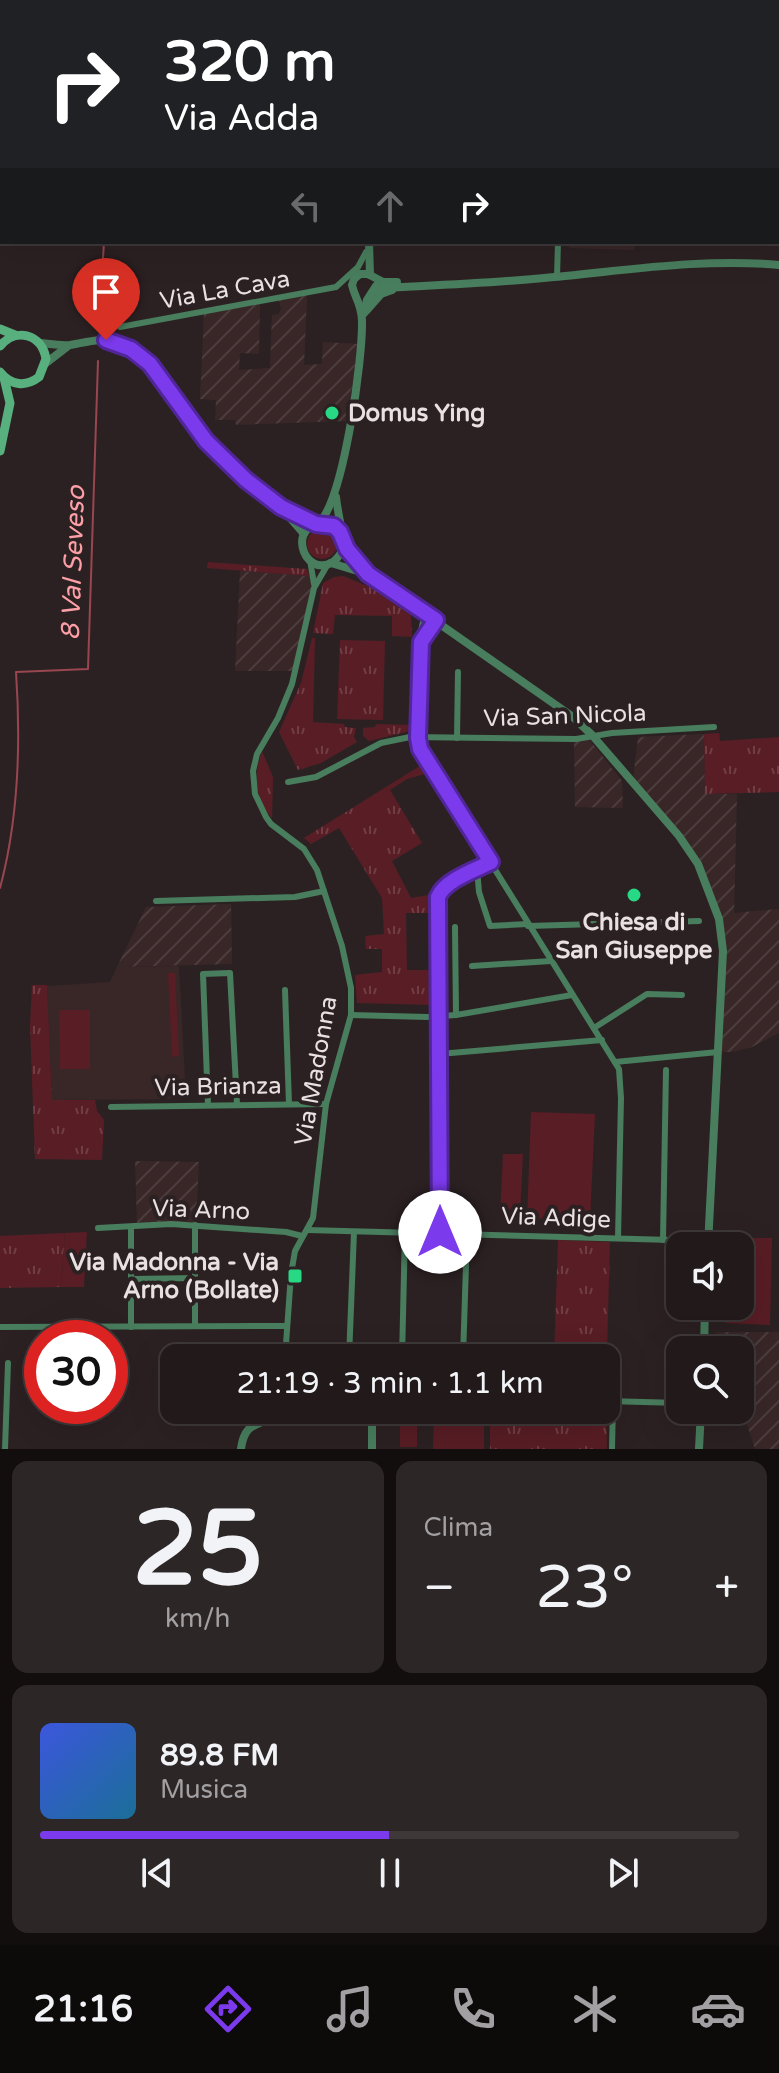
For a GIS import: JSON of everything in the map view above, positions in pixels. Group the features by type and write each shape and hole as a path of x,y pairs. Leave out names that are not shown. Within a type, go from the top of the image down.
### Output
{"main road":[{"path":"0,329 15,335 28,335 45,350 46,363 39,377 26,384 10,403"},
{"path":"0,346 15,335"},
{"path":"2,375 12,383 26,384"},
{"path":"0,451 10,403 2,375"}],"street":[{"path":"557,277 558,244"},
{"path":"354,289 368,275 368,246"},
{"path":"336,287 358,267 368,246"},
{"path":"354,289 372,294 398,287 557,277 671,265 736,262 779,265"},
{"path":"368,275 383,282 426,285"},
{"path":"368,275 376,283 363,318 353,409 335,492 326,515 304,534 302,549 310,560 319,564 329,563 368,574 573,717 679,836 698,864 719,919 723,951 709,1232"},
{"name":"Via La Cava","path":"120,327 336,287 354,289"},
{"path":"363,318 381,294 398,287"},
{"path":"354,289 363,318"},
{"path":"40,343 69,345 106,340 140,355 158,373 213,449 281,507 304,534"},
{"path":"46,363 69,345"},
{"path":"329,563 339,556 342,537 335,492"},
{"path":"281,507 318,524 328,524 342,537 368,574"},
{"name":"Via Madonna","path":"310,560 314,588"},
{"name":"Via Madonna","path":"286,1344 295,1253 313,1218 326,1104 351,1015 348,968 310,855 271,824 261,809 252,778 257,754 278,718 292,684 314,588 329,563"},
{"path":"426,613 421,642 420,749 619,1069 618,1238"},
{"path":"421,642 436,620"},
{"path":"457,738 458,672"},
{"name":"Via San Nicola","path":"288,782 316,777 381,743 418,738 576,739 592,735 714,727"},
{"path":"440,1232 438,894 453,882 491,862"},
{"path":"477,869 481,900 490,926 699,921"},
{"path":"156,901 295,897 324,891"},
{"path":"455,927 456,1015"},
{"path":"472,966 551,961"},
{"path":"208,1105 203,974 230,973 237,1104"},
{"path":"285,990 289,1104"},
{"path":"594,1028 647,994 682,995"},
{"path":"351,1015 456,1015 572,995"},
{"path":"439,1054 602,1040"},
{"path":"615,1062 718,1052"},
{"path":"663,1240 666,1070"},
{"name":"Via Brianza","path":"111,1107 326,1104"},
{"path":"195,1225 195,1326"},
{"name":"Via Arno","path":"98,1228 195,1225 304,1233"},
{"path":"131,1227 131,1327"},
{"name":"Via Adige","path":"304,1233 385,1230 666,1240"},
{"path":"402,1344 405,1231"},
{"path":"350,1344 354,1232"},
{"path":"463,1344 467,1233"},
{"path":"132,1279 195,1278"},
{"path":"0,1327 287,1326"},
{"path":"5,1449 8,1363"},
{"path":"620,1401 666,1403"},
{"path":"241,1449 243,1436 255,1424"},
{"path":"372,1424 372,1449"},
{"path":"611,1424 612,1449"},
{"path":"699,1449 700,1424"}],"shaded area":[{"path":"566,244 635,244 634,250 570,248"},
{"path":"307,295 304,365 322,364 323,342 358,344 347,421 236,425 235,420 215,420 216,400 200,399 204,314 260,304 259,354 240,353 239,370 270,368 272,315 279,314 279,300"},
{"path":"240,571 311,576 312,590 294,671 235,671"},
{"path":"704,734 705,794 737,794 734,913 779,909 779,1033 752,1047 732,1052 718,1052 723,951 719,919 698,864 633,780 638,737"},
{"path":"588,738 622,781 623,808 575,807 574,740"},
{"path":"231,904 232,964 117,967 146,907"},
{"path":"179,966 186,1099 52,1100 47,986 110,982 117,967"},
{"path":"135,1161 199,1162 196,1223 137,1224"},
{"path":"716,1332 779,1332 779,1449 755,1449 747,1424 754,1424 754,1336 717,1336"}],"green space":[{"path":"322,529 333,533 337,544 333,555 322,559 311,555 307,544 311,533"},
{"path":"208,562 307,569 309,576 207,568"},
{"path":"343,576 370,587 411,615 412,637 392,636 392,616 335,615 333,634 313,633 323,583"},
{"path":"312,638 315,638 313,722 356,728 354,737 357,742 321,763 298,770 279,732 301,683"},
{"path":"340,640 385,641 383,720 337,719"},
{"path":"376,724 412,725 410,731 369,741 363,736 363,728 375,727"},
{"path":"719,733 720,741 779,737 779,792 705,794 704,734"},
{"path":"262,751 273,777 272,818 262,803 257,786 257,769"},
{"path":"423,764 429,773 407,779 390,790 422,843 392,861 411,898 434,894 432,913 406,913 407,970 434,970 434,1005 357,1003 355,975 382,972 382,949 366,949 365,936 384,934 382,898 339,828 311,844 304,838"},
{"path":"168,973 175,973 179,1056 172,1057"},
{"path":"32,985 47,985 52,1100 95,1100 97,1111 104,1120 102,1160 35,1159 30,1026"},
{"path":"59,1010 90,1010 90,1069 60,1069"},
{"path":"531,1112 595,1114 590,1221 527,1218"},
{"path":"503,1154 523,1154 520,1216 500,1215"},
{"path":"87,1232 84,1287 61,1287 65,1233"},
{"path":"65,1233 61,1287 0,1288 0,1236"},
{"path":"754,1238 772,1238 770,1325 725,1323 725,1320 754,1320"},
{"path":"558,1240 610,1242 607,1344 554,1344"},
{"path":"400,1424 417,1424 417,1447 400,1447"},
{"path":"434,1424 484,1424 484,1449 433,1449"},
{"path":"490,1424 606,1424 607,1449 490,1449"}],"waterway":[{"name":"8 Val Seveso","path":"99,323 104,244"},
{"name":"8 Val Seveso","path":"0,888 15,808 18,727 16,672 88,669 98,361"}],"place":[{"name":"Domus Ying","path":"332,413"},
{"name":"Chiesa di San Giuseppe","path":"634,895"},
{"name":"Via Madonna - Via Arno (Bollate)","path":"295,1276"}],"route":[{"path":"106,340 131,349 150,364 206,441 246,480 281,507 316,524 334,526 354,559 368,574 436,620 421,642 420,749 491,862 453,882 439,892 438,897 440,1232"}]}
